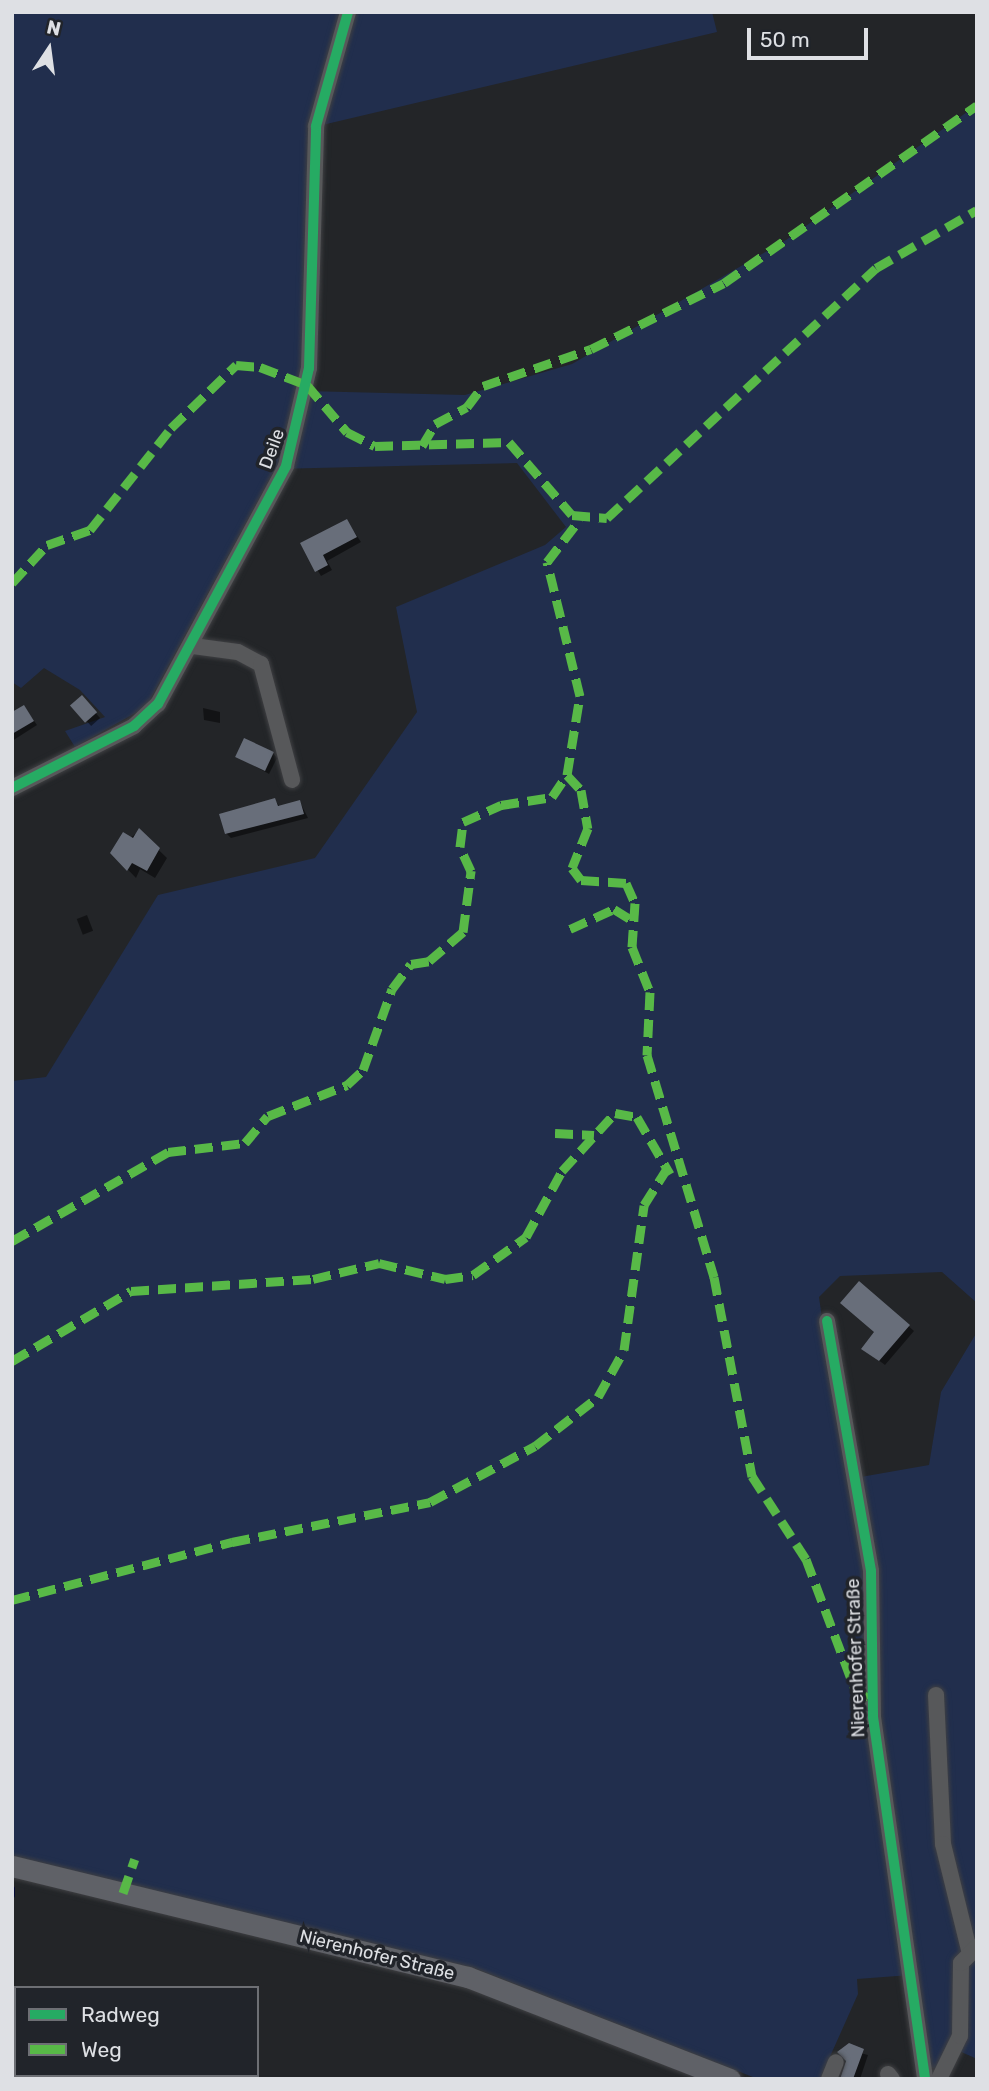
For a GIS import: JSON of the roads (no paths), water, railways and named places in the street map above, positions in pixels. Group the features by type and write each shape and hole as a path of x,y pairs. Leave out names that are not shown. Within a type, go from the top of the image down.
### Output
{"main road":[{"name":"Nierenhofer Straße","path":"12,1866 468,1977 690,2071 730,2079"}],"street":[{"name":"Deile","path":"12,788 146,717 193,646 269,502 298,429 309,368 316,126 348,12"},
{"path":"193,646 238,652 261,664 292,780"},
{"name":"Nierenhofer Straße","path":"827,1321 870,1571 873,1717 925,2079"},
{"path":"936,1695 943,1844 973,1948 961,1963 960,2036 939,2079"},
{"path":"829,2079 836,2062"}],"waterway":[{"name":"Deile","path":"12,1888 12,1895"}]}
